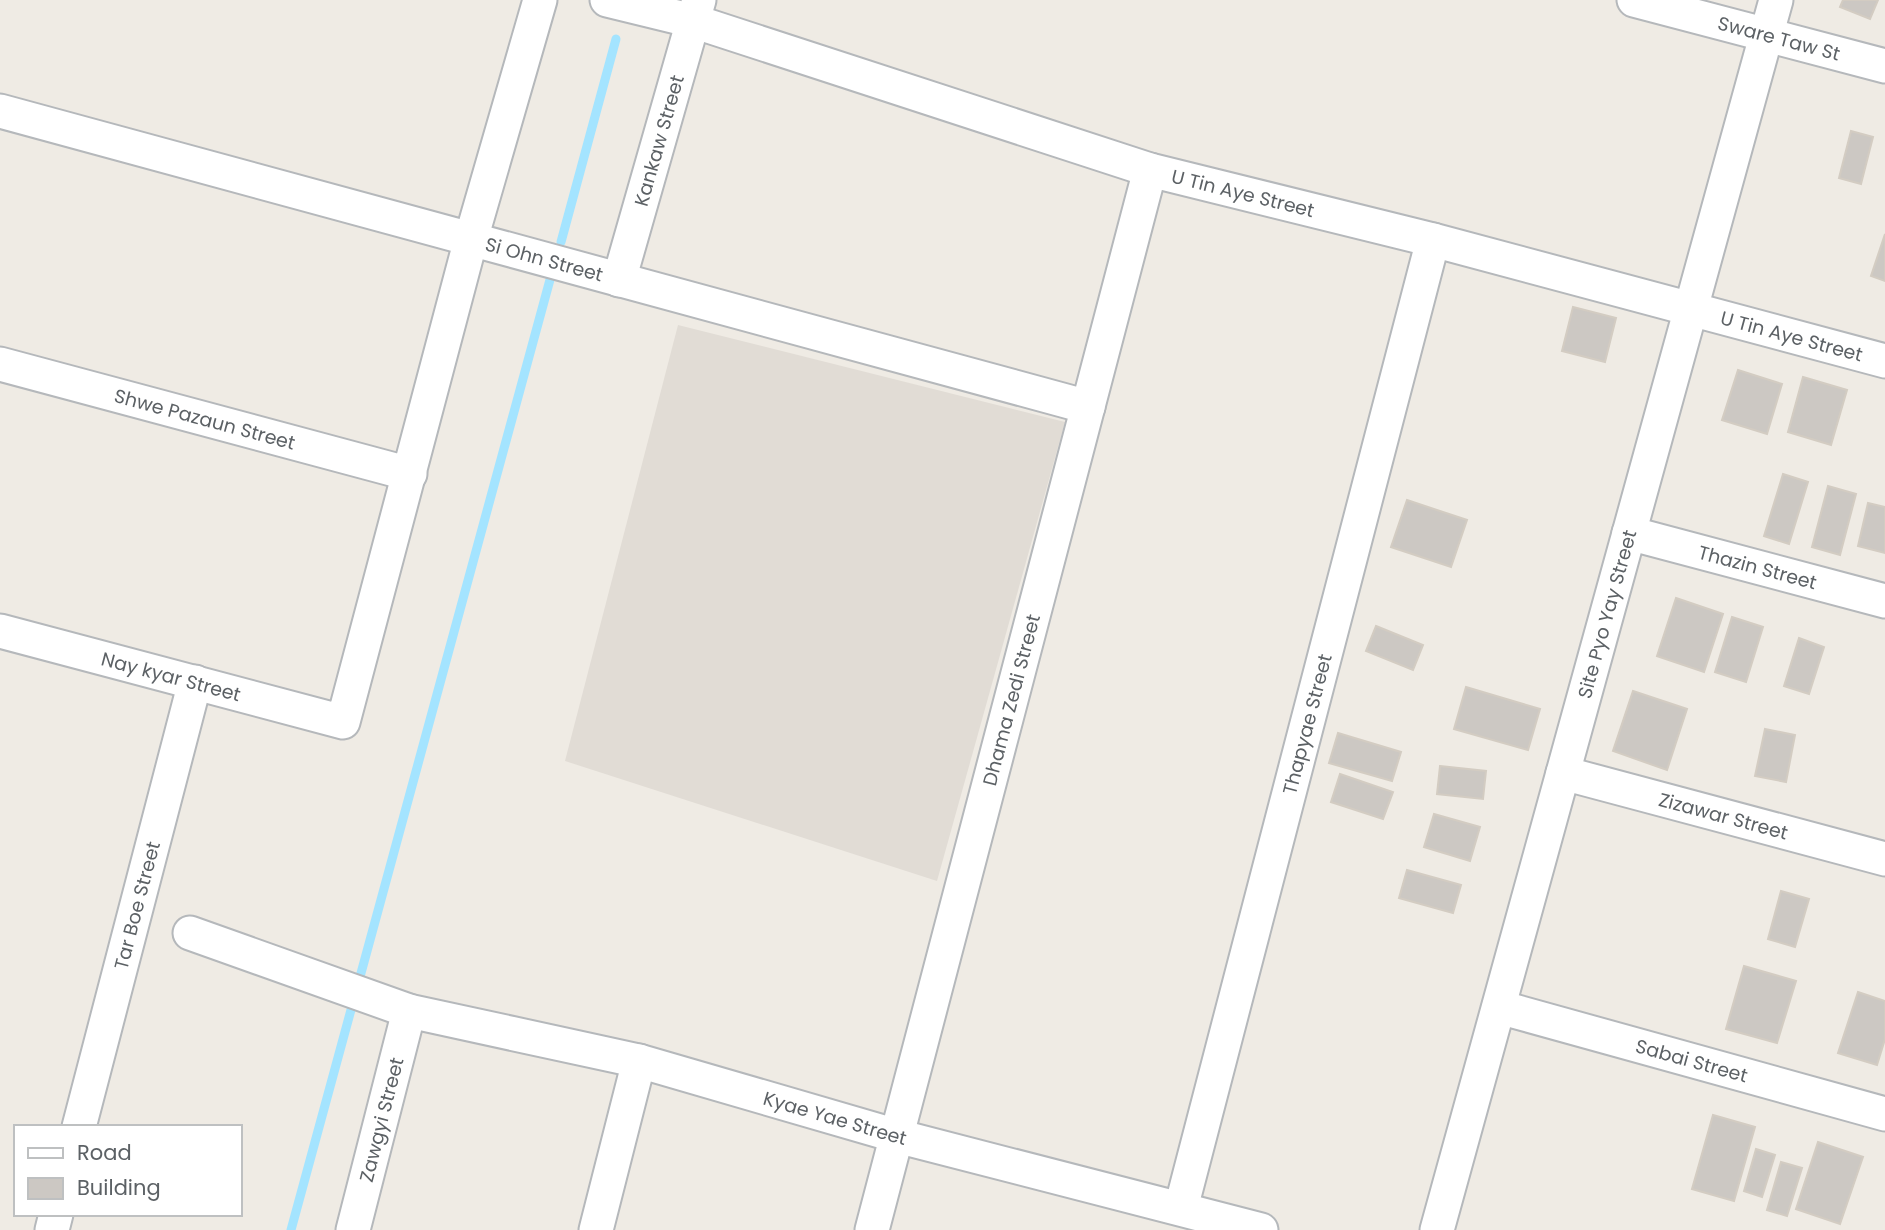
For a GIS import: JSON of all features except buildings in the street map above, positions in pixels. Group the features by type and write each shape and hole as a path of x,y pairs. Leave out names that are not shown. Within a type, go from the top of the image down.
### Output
{"street":[{"path":"410,474 471,239 540,0"},
{"name":"U Tin Aye Street","path":"607,0 696,11 1150,170 1433,240 1885,361"},
{"name":"Sware Taw St","path":"1634,0 1885,66"},
{"name":"Site Pyo Yay Street","path":"1437,1230 1776,0"},
{"name":"Kankaw Street","path":"619,280 696,11"},
{"name":"Si Ohn Street","path":"0,111 1088,407"},
{"name":"Dhama Zedi Street","path":"872,1230 1150,170"},
{"name":"Thapyae Street","path":"1181,1208 1433,240"},
{"name":"Shwe Pazaun Street","path":"0,364 410,474"},
{"name":"Nay kyar Street","path":"0,631 343,722 410,474"},
{"name":"Thazin Street","path":"1629,533 1885,601"},
{"name":"Tar Boe Street","path":"80,1125 195,682"},
{"name":"Zizawar Street","path":"1563,773 1885,859"},
{"name":"Kyae Yae Street","path":"190,933 409,1011 639,1061 897,1136 1261,1230"},
{"name":"Sabai Street","path":"1499,1007 1885,1114"},
{"name":"Zawgyi Street","path":"353,1230 409,1011"},
{"path":"596,1230 639,1061"}],"shaded area":[{"path":"678,325 1065,422 937,881 565,761"}],"waterway":[{"path":"561,242 616,39"},
{"path":"291,1230 551,276"}]}
